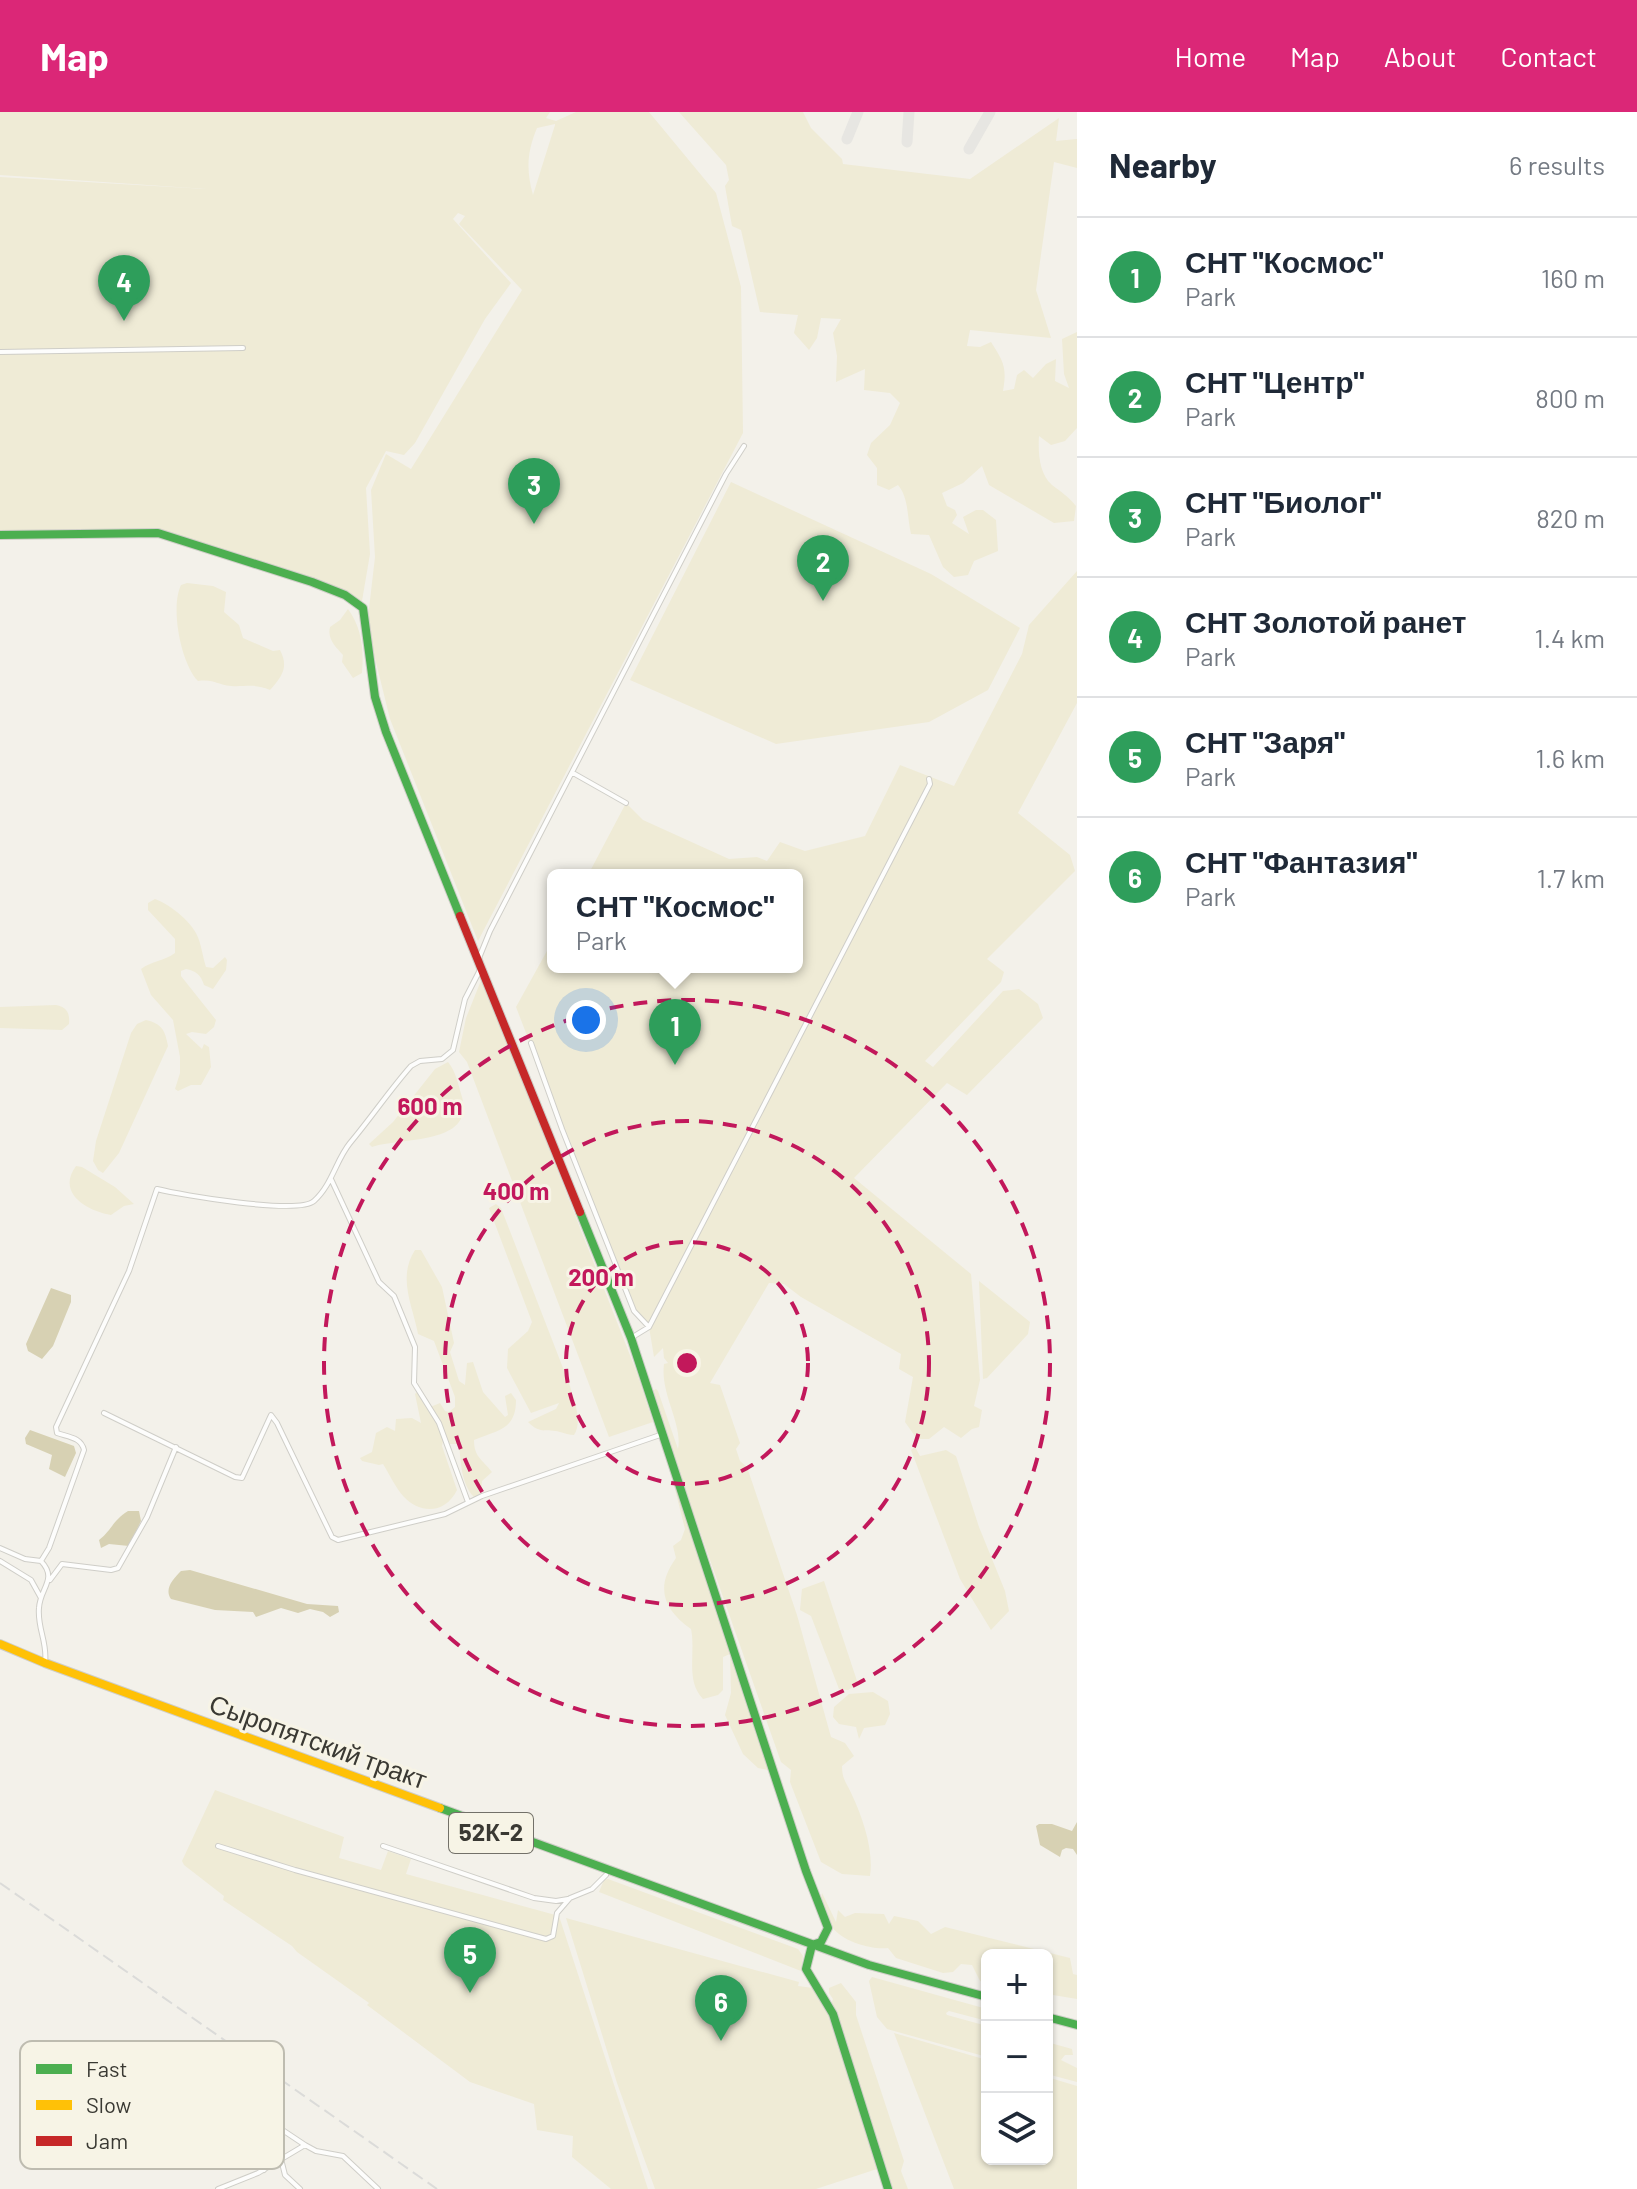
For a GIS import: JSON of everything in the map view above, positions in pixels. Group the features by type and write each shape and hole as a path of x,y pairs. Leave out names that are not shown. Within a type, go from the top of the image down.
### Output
{"street":[{"path":"0,352 243,348"},
{"path":"41,1561 49,1548 84,1450 75,1438 57,1433 56,1427 129,1271 157,1189 180,1195 295,1207 314,1201 331,1179 349,1144 411,1066 420,1061 442,1059 453,1050 462,1008 490,931 726,474 744,446"},
{"path":"0,535 158,533 312,582 359,604 365,616 375,697 386,732 631,1338 806,1871 828,1928 821,1942 811,1948 807,1972 833,2014 888,2189"},
{"path":"573,773 626,803"},
{"path":"631,1338 649,1327 930,784 929,779"},
{"path":"531,1043 634,1311 649,1327"},
{"path":"331,1179 379,1282 394,1296 415,1347 414,1383 439,1423 468,1502"},
{"path":"104,1413 242,1478 271,1415 335,1539 445,1514 468,1502 587,1458 663,1434"},
{"path":"45,1663 46,1642 39,1628 41,1598 50,1580 62,1564 111,1570 118,1568 147,1517 176,1447"},
{"path":"0,1548 25,1559 41,1561 50,1580"},
{"path":"0,1561 31,1580 41,1598"},
{"name":"Сыропятский тракт","path":"0,1644 811,1948"},
{"name":"Сыропятский тракт","path":"0,1651 811,1948 981,1997"},
{"path":"218,1846 546,1939 553,1936 557,1913 570,1898"},
{"path":"383,1846 525,1895 556,1901 593,1889 606,1875"},
{"path":"1053,2017 1077,2023"},
{"path":"284,2131 316,2151 343,2156 378,2189"},
{"path":"284,2157 305,2145"},
{"path":"284,2169 285,2175 300,2189"},
{"path":"218,2189 264,2170"}],"shaded area":[{"path":"0,112 550,112 546,118 556,121 576,112 649,112 716,193 741,287 743,433 478,941 390,719 367,626 375,557 371,490 386,454 411,469 522,290 459,224 465,216 458,213 453,219 511,283 485,319 415,443 404,455 386,451 366,488 370,554 362,601 329,585 159,530 0,532 0,177 206,189 0,175","holes":["555,124 533,195 529,153 537,128"]},
{"path":"679,112 803,112 811,128 842,159 843,164 970,179 1059,118 1056,141 1077,139 1077,168 1054,162 1036,290 1051,338 970,330 967,346 980,347 991,342 1003,365 1003,391 1014,389 1017,375 1024,370 1033,378 1046,364 1056,359 1055,381 1069,388 1064,374 1062,339 1077,332 1077,428 1065,441 1051,445 1039,436 1044,475 1076,506 1074,521 1054,523 989,485 982,466 963,483 942,493 947,506 957,515 952,523 969,534 963,517 976,510 983,510 996,520 998,551 974,561 968,575 954,577 943,567 929,535 911,534 902,490 898,485 889,490 877,485 877,468 867,455 871,443 890,425 900,403 890,393 864,390 865,369 836,382 837,356 833,333 841,319 821,318 817,338 809,350 794,333 798,315 760,312 741,230 732,226 725,186 729,180 726,165"},
{"path":"731,482 931,574 1020,628 988,690 929,722 776,744 630,680"},
{"path":"1077,571 1077,703 1018,813 1070,855 1075,871 987,959 1004,972 1001,982 925,1061 933,1067 1003,991 1019,989 1038,1004 1043,1018 967,1095 947,1083 854,1178 971,1274 980,1380 974,1406 982,1410 979,1427 961,1438 944,1427 929,1439 917,1439 905,1422 913,1377 899,1369 901,1354 801,1297 784,1284 769,1283 710,1383 720,1385 740,1443 736,1449 740,1461 747,1467 797,1615 831,1737 845,1743 854,1756 842,1766 842,1771 867,1835 870,1876 842,1874 821,1862 790,1782 791,1770 781,1762 651,1392 658,1391 678,1449 677,1429 665,1386 664,1364 668,1363 663,1348 654,1357 649,1327 639,1318 611,1254 516,1007 547,951 547,973 803,973 803,869 591,869 626,803 643,820 729,859 757,857 767,861 780,842 805,851 865,836 900,765 954,786 1022,654 1029,625"},
{"path":"181,585 213,586 226,592 224,612 239,625 243,638 273,651 280,650 283,672 270,690 198,681 182,649 177,621 178,595"},
{"path":"348,609 359,632 362,648 362,673 353,678 342,662 343,655 329,631"},
{"path":"155,899 175,910 192,927 206,967 213,968 225,957 227,960 226,970 213,989 204,985 195,972 181,971 181,976 216,1020 214,1027 206,1034 186,1034 202,1049 204,1044 209,1047 211,1067 201,1085 191,1085 178,1091 175,1089 180,1073 180,1057 173,1020 151,995 141,969 175,953 175,939 148,910 148,903"},
{"path":"482,978 637,1373 653,1422 609,1437 467,1062 459,1052 466,1018"},
{"path":"0,1007 63,1007 68,1014 69,1024 62,1030 0,1028"},
{"path":"146,1020 162,1028 168,1046 119,1153 103,1173 93,1161 96,1141 131,1033 137,1024"},
{"path":"448,1062 462,1097 463,1113 457,1124 432,1137 372,1147 369,1144 393,1122 435,1069"},
{"path":"76,1166 115,1187 134,1204 124,1206 111,1215 84,1205 72,1192 70,1184"},
{"path":"496,1204 501,1208 570,1386 578,1417 574,1435 540,1430 528,1422 556,1409 559,1403 531,1413 507,1368 508,1349 528,1331 532,1322 489,1208"},
{"path":"415,1250 421,1250 442,1287 454,1343 450,1352 459,1381 465,1385 467,1363 473,1362 483,1392 505,1417 508,1415 505,1396 511,1393 516,1400 513,1418 504,1428 474,1440 477,1454 492,1472 482,1481 481,1494 474,1497 466,1486 459,1444 450,1444 447,1439 443,1441 457,1490 446,1503 433,1509 418,1507 404,1497 383,1464 360,1458 372,1452 376,1433 387,1427 395,1431 396,1419 412,1418 421,1423 417,1392 428,1408 440,1403 449,1412 455,1407 455,1397 434,1341 418,1334 407,1282 407,1271"},
{"path":"979,1281 1030,1322 1028,1334 983,1379"},
{"path":"51,1288 71,1295 71,1302 53,1346 42,1359 28,1351 26,1344"},
{"path":"30,1430 74,1446 76,1453 65,1477 49,1469 52,1455 26,1444 25,1438"},
{"path":"915,1447 920,1456 946,1450 956,1456 979,1527 1005,1591 1009,1611 991,1630 960,1579 911,1450"},
{"path":"666,1454 773,1771 758,1768 743,1754 725,1715 731,1693 730,1654 723,1657 723,1690 718,1695 703,1699 694,1684 691,1629 674,1614 665,1597 666,1579 676,1558 673,1546 681,1540 685,1529"},
{"path":"128,1511 139,1511 141,1521 129,1546 109,1544 101,1548 99,1540"},
{"path":"190,1570 307,1604 338,1606 339,1612 330,1617 310,1609 298,1613 281,1608 256,1617 253,1612 215,1610 171,1599 168,1592 172,1581 181,1571"},
{"path":"824,1581 858,1684 848,1690 839,1689 811,1616 800,1610 802,1589"},
{"path":"873,1692 888,1701 890,1714 885,1725 864,1728 859,1739 856,1727 839,1724 833,1717 834,1707 849,1694"},
{"path":"215,1790 344,1837 339,1858 381,1870 388,1851 411,1859 406,1874 559,1916 648,2189 611,2189 572,2157 573,2136 537,2130 534,2104 470,2082 292,1946 223,1900 224,1896 184,1865 182,1861"},
{"path":"1077,1822 1077,1855 1073,1849 1066,1848 1060,1857 1040,1845 1036,1826 1039,1824 1052,1824 1072,1831"},
{"path":"604,1880 798,1949 803,1956 801,1971 599,1892"},
{"path":"822,1893 836,1922 838,1910 845,1917 855,1913 884,1914 889,1924 894,1916 918,1921 931,1934 945,1927 1034,1949 981,1949 981,1981 972,1965 961,1964 953,1972 943,1973 896,1958 888,1948 850,1941 829,1922 820,1903"},
{"path":"566,1918 813,1988 829,2016 877,2169 816,2189 655,2189 617,2083"},
{"path":"1053,1954 1070,1958 1073,1974 1077,1975 1077,1999 1053,1995"},
{"path":"872,1977 981,2007 981,2019 949,2011 946,2013 981,2024 981,2055 887,2029 877,2017 869,1981"},
{"path":"841,1983 856,2002 856,2015 904,2161 901,2171 908,2189 893,2189 831,2005 833,1999 829,1988"},
{"path":"894,2033 981,2058 981,2165 1053,2165 1053,2079 1077,2086 1077,2189 954,2189"},
{"path":"1053,2044 1072,2049 1073,2055 1065,2055 1061,2060 1077,2068 1077,2082 1053,2076"}],"taxiway":[{"path":"847,139 858,112"},
{"path":"907,142 909,112"},
{"path":"969,149 990,112"}],"railway":[{"path":"0,1883 226,2041"},
{"path":"284,2082 437,2189"}],"traffic: fast":[{"path":"0,535 158,533 312,582 345,595 363,608 375,697 386,732 460,916"},
{"path":"580,1212 631,1338 806,1871 828,1928 821,1942 812,1945 806,1969 833,2014 888,2189"},
{"path":"440,1808 869,1965 981,1995"},
{"path":"1053,2019 1077,2025"}],"traffic: slow":[{"path":"0,1644 440,1808"}],"traffic: jam":[{"path":"460,916 580,1212"}],"place":[{"name":"СНТ Золотой ранет","path":"124,321"},
{"name":"СНТ \"Биолог\"","path":"534,524"},
{"name":"СНТ \"Центр\"","path":"823,601"},
{"name":"СНТ \"Космос\"","path":"675,1065"},
{"name":"СНТ \"Заря\"","path":"470,1993"},
{"name":"СНТ \"Фантазия\"","path":"721,2041"}]}
